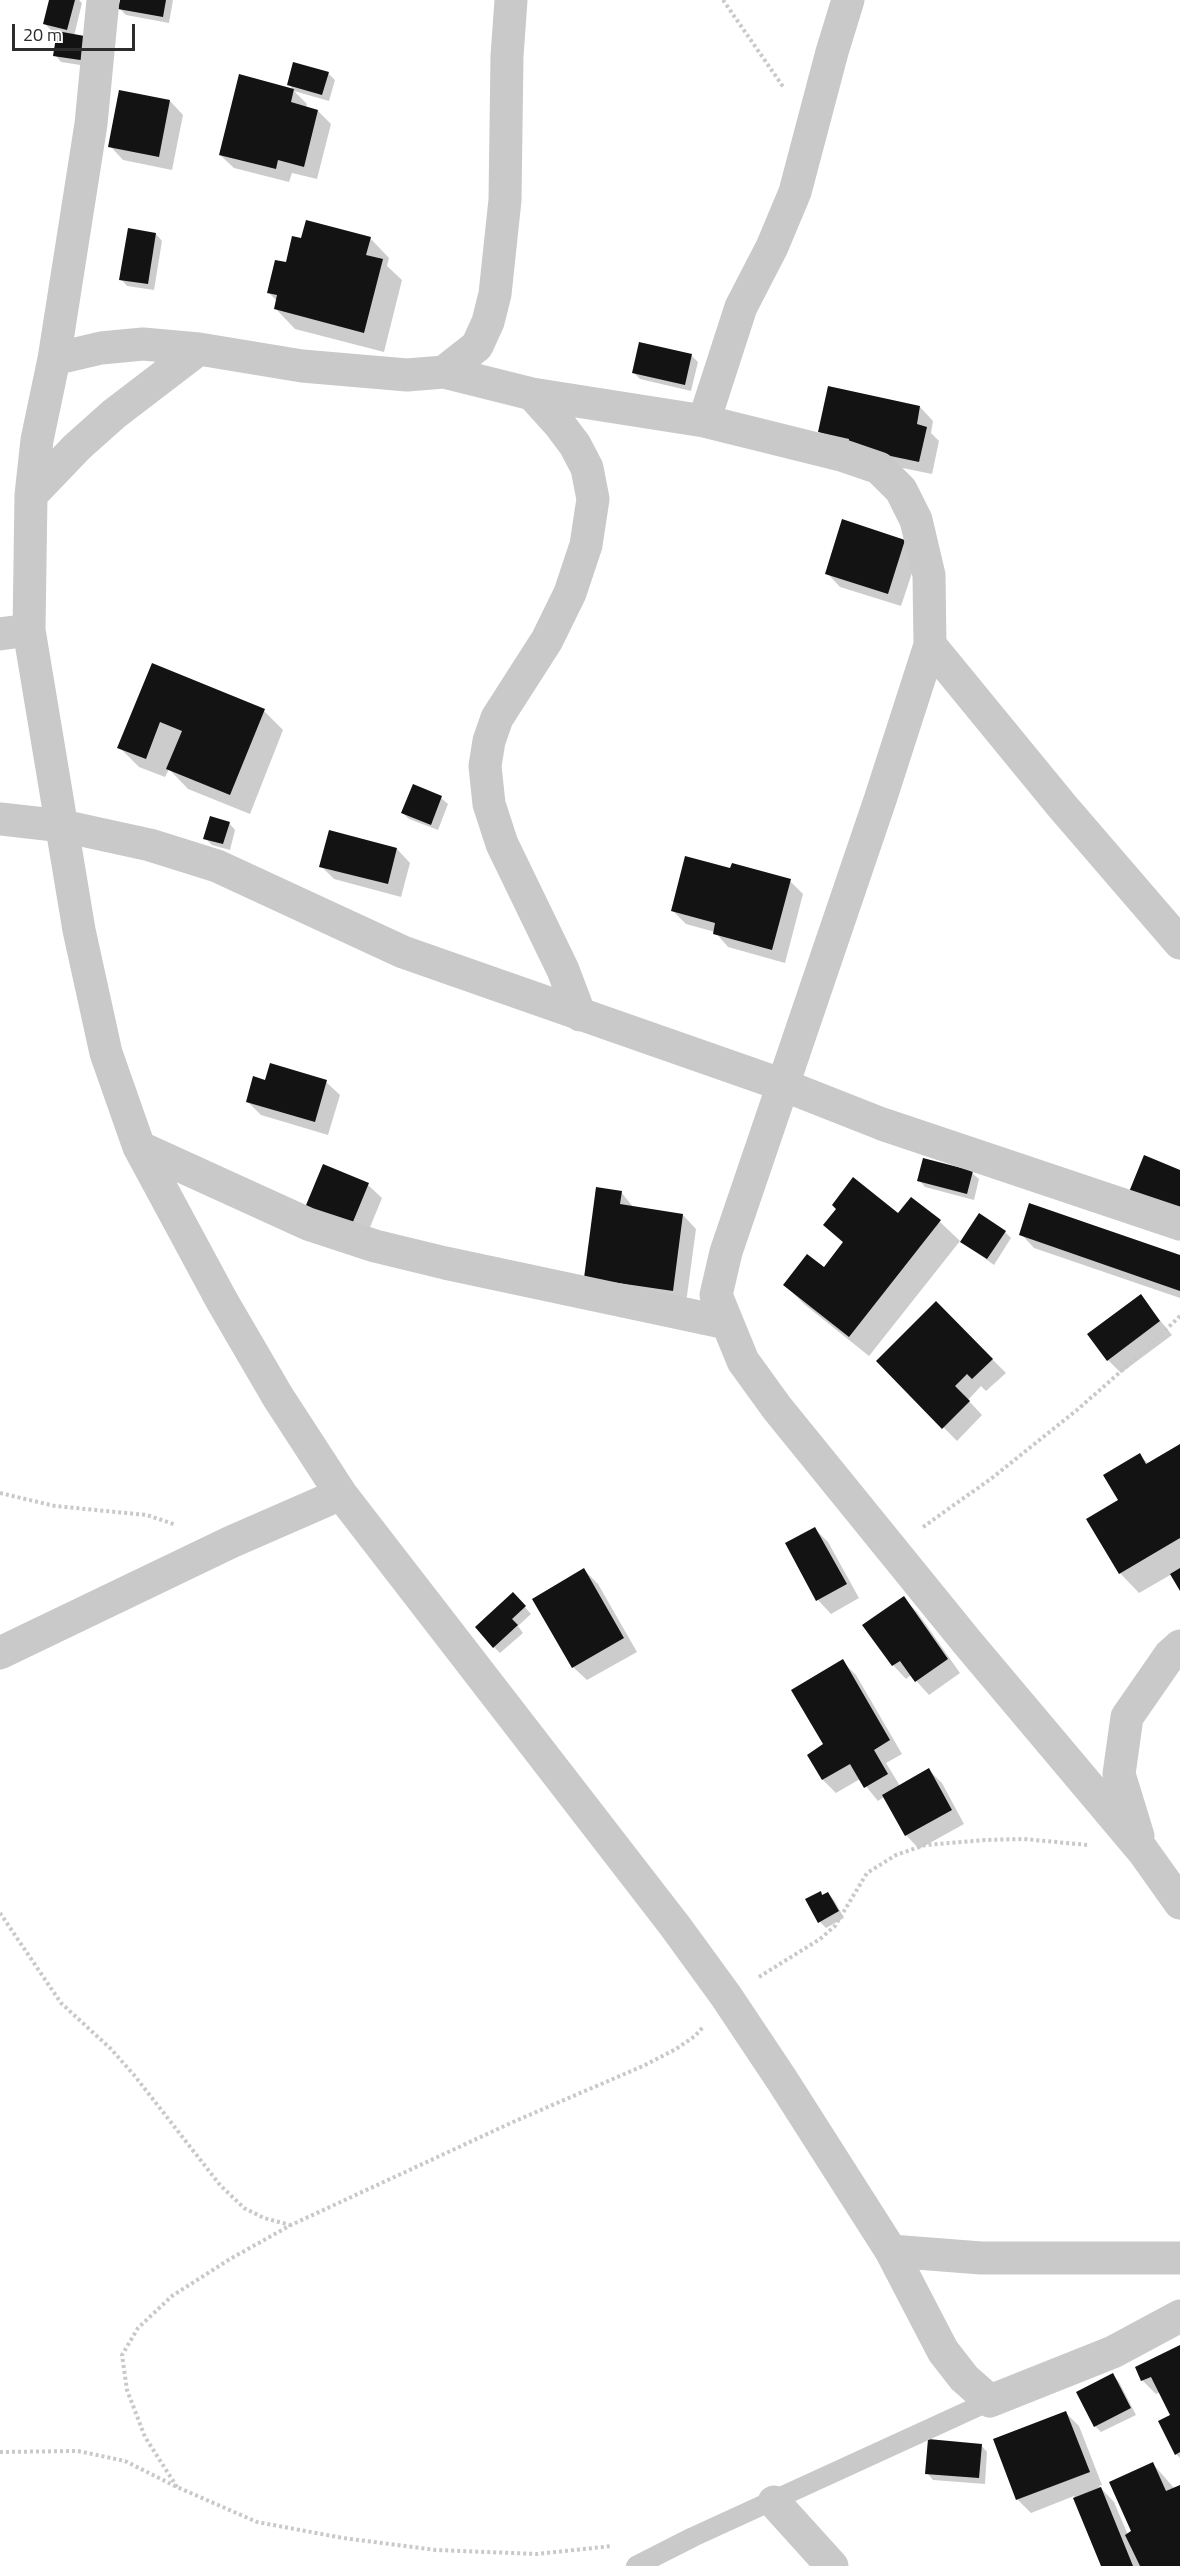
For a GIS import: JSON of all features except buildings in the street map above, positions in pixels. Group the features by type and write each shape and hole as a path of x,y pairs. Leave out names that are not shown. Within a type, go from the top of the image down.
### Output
{"street":[{"path":"103,0 92,124 54,359 37,440 15,632 63,826 79,930 106,1053 139,1147 261,1368 341,1494 675,1926 726,1996 891,2251 943,2351 964,2378 990,2401 1113,2352 1180,2316"},
{"path":"444,372 477,346 488,322 495,294 505,200 507,56 511,0"},
{"path":"704,421 741,307 772,247 795,192 848,0"},
{"path":"54,359 101,348 143,344 199,349 302,366 407,375 444,372 532,394 704,421 841,455 879,468 901,490 916,520 929,575 930,645 880,800 726,1252 716,1295 743,1361 777,1408 893,1548 967,1642 1143,1851 1180,1903"},
{"path":"31,495 77,447 114,414 199,349"},
{"path":"532,394 575,445 587,468 593,499 586,545 570,593 547,640 497,718 489,741 486,766 489,804 502,844 563,970 580,1015"},
{"path":"930,645 1070,815 1180,943"},
{"path":"0,819 63,826 150,845 217,866 403,952 783,1085 882,1124 1180,1224"},
{"path":"139,1147 308,1224 375,1246 727,1323"},
{"path":"0,1653 231,1542 341,1494"},
{"path":"1143,1851 1128,1809 1119,1774 1127,1717 1170,1655 1180,1646"},
{"path":"891,2251 981,2258 1180,2258"},
{"path":"774,2502 832,2566"}],"lane":[{"path":"636,2566 990,2401"}],"path":[{"path":"723,0 775,78 813,125"},
{"path":"893,1548 992,1478 1077,1410 1180,1316"},
{"path":"0,1493 55,1506 147,1515 231,1542"},
{"path":"177,2487 145,2437 126,2390 122,2355 138,2328 172,2296 230,2259 291,2225 676,2049 695,2036 726,1996 820,1939 835,1926 867,1873 896,1855 925,1845 1024,1839 1143,1851"},
{"path":"0,1913 61,2003 111,2049 134,2075 220,2185 244,2208 264,2218 291,2225"},
{"path":"0,2452 78,2451 125,2461 257,2522 343,2538 436,2550 537,2554 615,2546"}]}
